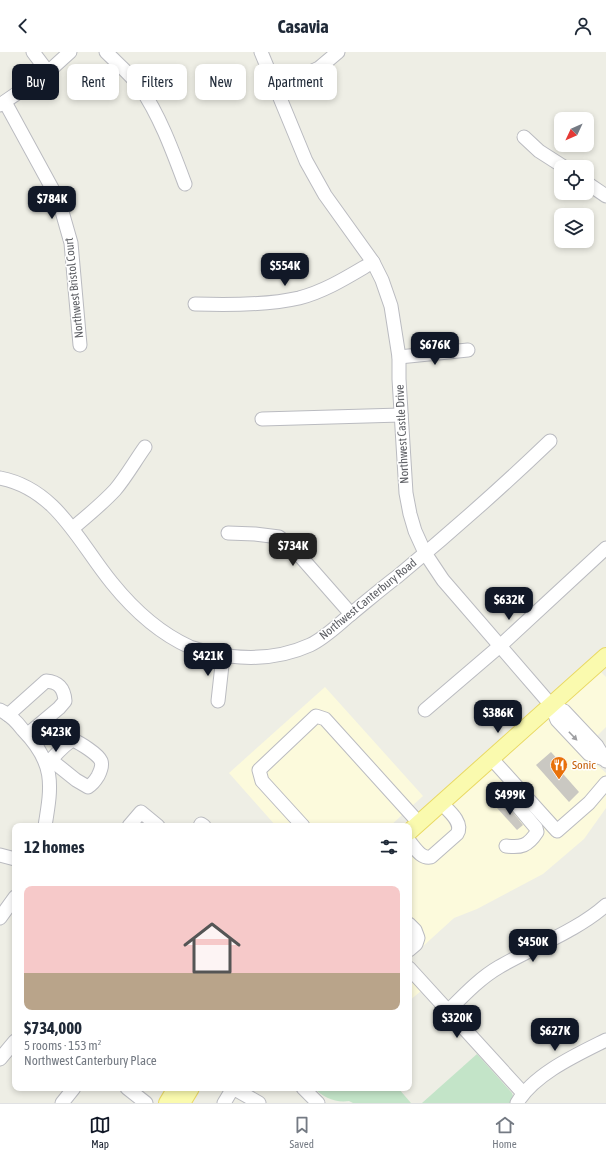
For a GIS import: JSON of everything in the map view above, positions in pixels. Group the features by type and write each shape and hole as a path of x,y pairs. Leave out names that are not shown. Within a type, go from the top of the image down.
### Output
{"main road":[{"path":"414,828 606,656"},
{"path":"166,1103 174,1091"},
{"path":"182,1103 189,1091"}],"street":[{"path":"33,52 42,64"},
{"path":"57,64 70,52"},
{"path":"106,52 140,87 170,145 185,184"},
{"name":"Northwest Castle Drive","path":"261,52 266,64"},
{"path":"324,64 338,52"},
{"path":"3,103 12,97"},
{"name":"Northwest Castle Drive","path":"281,100 306,161 315,178 325,195 373,262 392,306 399,357 406,493 415,531 425,554 443,580 501,645 551,705 564,711 597,746 602,752 605,760"},
{"name":"Northwest Bristol Court","path":"3,103 59,201 71,244 80,345"},
{"path":"524,137 554,160"},
{"path":"594,188 606,196"},
{"path":"195,304 214,305 268,302 299,298 342,281 373,262"},
{"path":"399,357 468,350"},
{"path":"262,419 401,415"},
{"name":"Northwest Canterbury Road","path":"0,478 8,479 28,488 52,505 72,528 103,572 139,613 174,638 191,648 223,656 259,658 297,650 311,645 335,628 425,554 550,442"},
{"path":"72,528 114,491 145,446"},
{"path":"228,533 279,537 293,548 351,614"},
{"path":"425,710 501,645 606,548"},
{"path":"218,701 223,656"},
{"path":"28,734 59,708 65,701 61,688 55,682 46,681 4,713 28,734 49,762 50,793 45,823"},
{"path":"300,823 262,781 259,770 316,716 325,719 410,823"},
{"path":"491,758 557,831 589,803 606,783"},
{"path":"506,846 516,848 523,846 534,838 537,832 536,828 515,803 515,798 520,790"},
{"path":"412,844 422,856 428,858 457,834 459,824 441,803"},
{"path":"132,823 141,812 154,823"},
{"path":"0,855 12,858"},
{"path":"0,918 12,902"},
{"path":"448,1011 477,983 498,967 586,920 606,905"},
{"path":"412,927 418,938 416,944 412,947"},
{"path":"412,971 448,1011 520,1098 563,1061 606,1040"},
{"path":"0,1059 12,1045"},
{"path":"62,1103 72,1091"},
{"path":"130,1091 141,1101"},
{"path":"224,1103 231,1091"},
{"path":"238,1091 259,1103"},
{"path":"306,1091 318,1103"}],"shaded area":[{"path":"599,670 606,677 606,727 595,738 563,704"},
{"path":"325,687 423,796 393,823 273,823 229,773"},
{"path":"546,718 553,721 576,746 606,773 606,808 584,839 543,874 477,909 454,918 412,956 412,833"},
{"path":"412,980 421,991 412,998"}],"green space":[{"path":"477,1054 512,1093 513,1096 511,1103 422,1103"},
{"path":"318,1091 401,1091 411,1103 353,1103 349,1101 334,1100"}],"building":[{"name":"Sonic","path":"551,752 561,763 557,767 579,792 569,802 536,765"},
{"path":"504,801 523,825 517,830 497,808"}],"place":[{"name":"Sonic","path":"559,780"}]}
